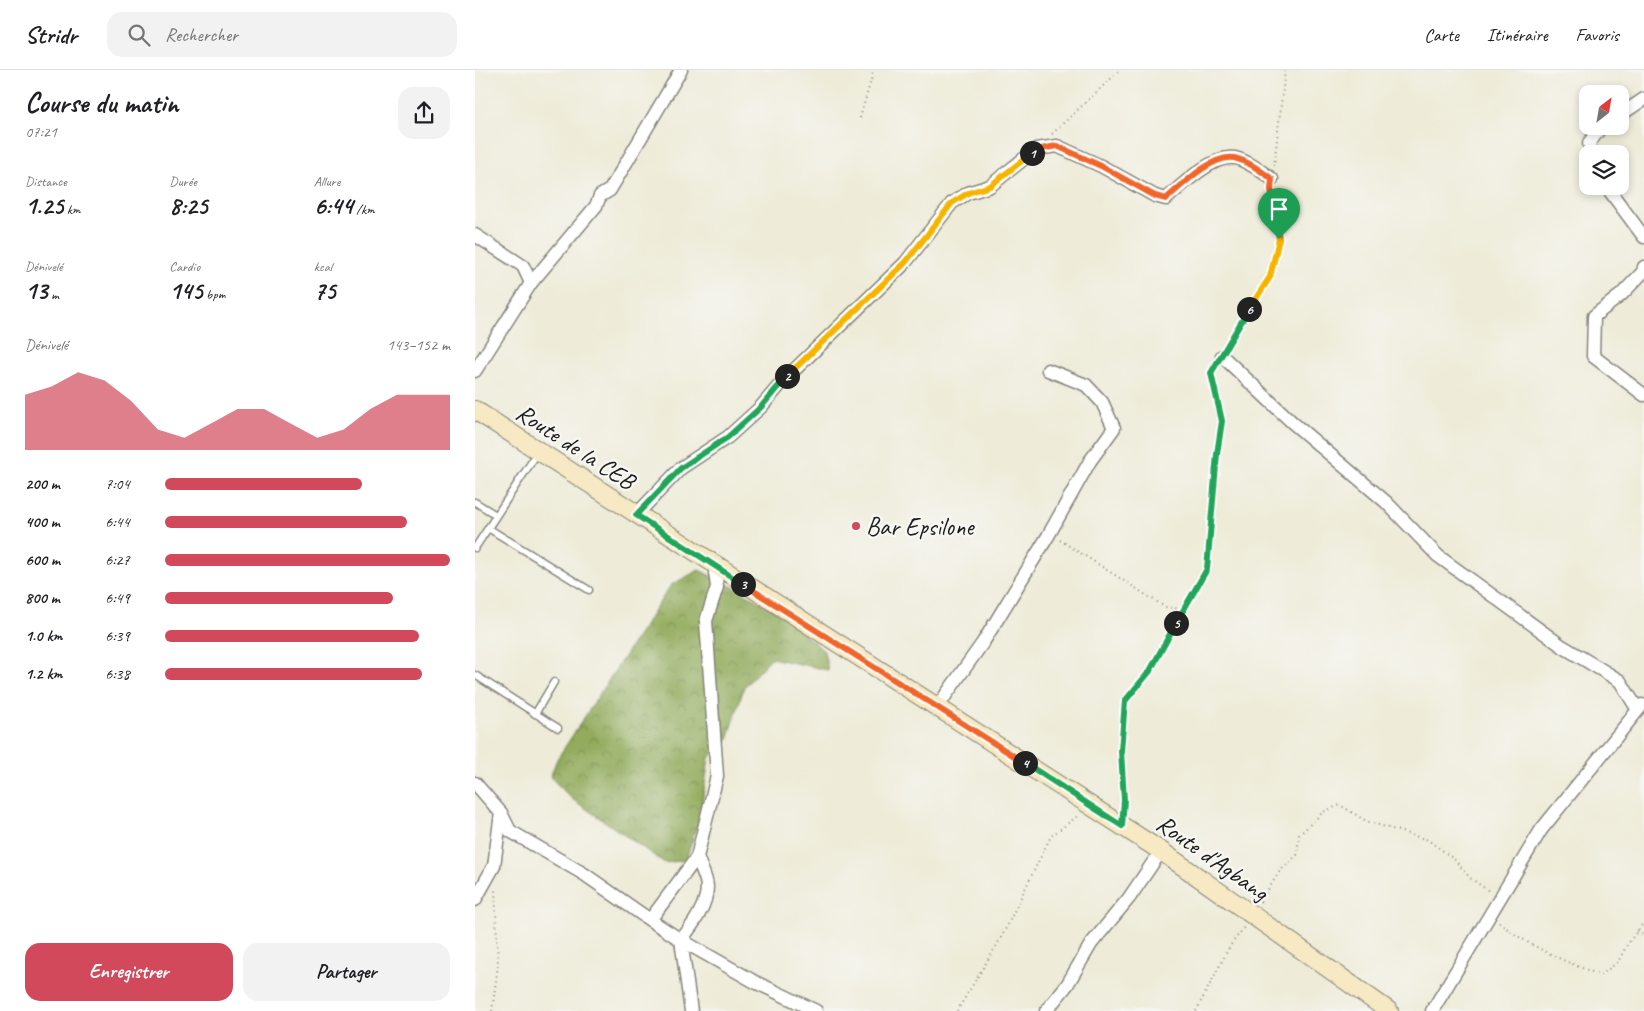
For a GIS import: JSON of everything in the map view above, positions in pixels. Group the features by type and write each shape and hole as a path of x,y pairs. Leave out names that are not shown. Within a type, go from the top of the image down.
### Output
{"main road":[{"name":"Route de la CEB","path":"477,415 853,653"},
{"name":"Route d'Agbang","path":"853,653 1161,851 1389,1011"}],"street":[{"path":"475,371 531,283 596,206 600,196 610,190 681,70"},
{"path":"1629,109 1644,99"},
{"path":"636,515 681,468 728,437 761,407 785,378 905,263 952,203 968,193 990,186 1036,150 1057,146 1101,166 1155,196 1166,199 1196,173 1217,161 1233,158 1256,167 1272,179"},
{"path":"1613,195 1644,237"},
{"path":"475,235 523,266 531,283"},
{"path":"1644,267 1643,272 1621,295 1594,316 1593,356 1644,396"},
{"path":"1222,356 1293,423 1387,502 1438,556 1562,646 1620,681 1641,706 1541,830 1498,898 1432,1011"},
{"path":"938,706 984,641 1048,536 1090,461 1114,428 1101,402 1086,385 1048,370"},
{"path":"650,920 697,857 717,776 706,621 717,587 714,565"},
{"path":"475,783 501,813 510,831 521,839 561,859 681,940 755,982 816,1011"},
{"path":"475,900 495,866 501,813"},
{"path":"1045,1011 1067,985 1091,944 1129,898 1161,851"},
{"path":"691,1011 681,940 690,929 703,905 707,887 697,857"}],"lane":[{"path":"475,548 538,452"},
{"path":"475,502 497,516"},
{"path":"488,528 589,590"},
{"path":"475,675 558,728"},
{"path":"535,714 554,682"}],"path":[{"path":"860,118 874,70"},
{"path":"1036,150 1120,70"},
{"path":"1122,826 1124,800 1121,751 1125,701 1150,671 1207,569 1217,454 1222,421 1211,373 1270,277 1279,239 1271,189 1285,70"},
{"path":"1048,536 1063,540 1111,574 1165,607 1183,610"},
{"path":"1195,1011 1230,946 1281,872 1297,854 1299,836 1323,812 1340,805 1367,821 1428,840 1454,859 1470,878 1498,898 1499,922 1519,937 1579,968 1601,975 1618,962 1644,922"},
{"path":"957,1011 1001,938 1051,836 1091,806"},
{"path":"492,1011 498,965 495,866"},
{"path":"1637,931 1644,935"}],"green space":[{"path":"699,570 741,591 785,617 824,651 828,670 771,658 744,687 728,740 709,758 700,815 686,860 665,863 572,799 550,777 557,759 671,585"}],"place":[{"name":"Bar Epsilone","path":"856,526"}],"route":[{"path":"1057,146 1101,166 1155,196 1166,199 1196,173 1217,161 1233,158 1256,167 1272,179 1271,189 1279,239 1270,277 1211,373 1214,394 1222,421 1217,454 1207,569 1150,671 1125,701 1121,751 1124,800 1122,826 938,706 636,515 655,492 681,468 728,437 761,407 785,378 905,263 952,203 968,193 990,186 1036,150 1057,146"}]}
